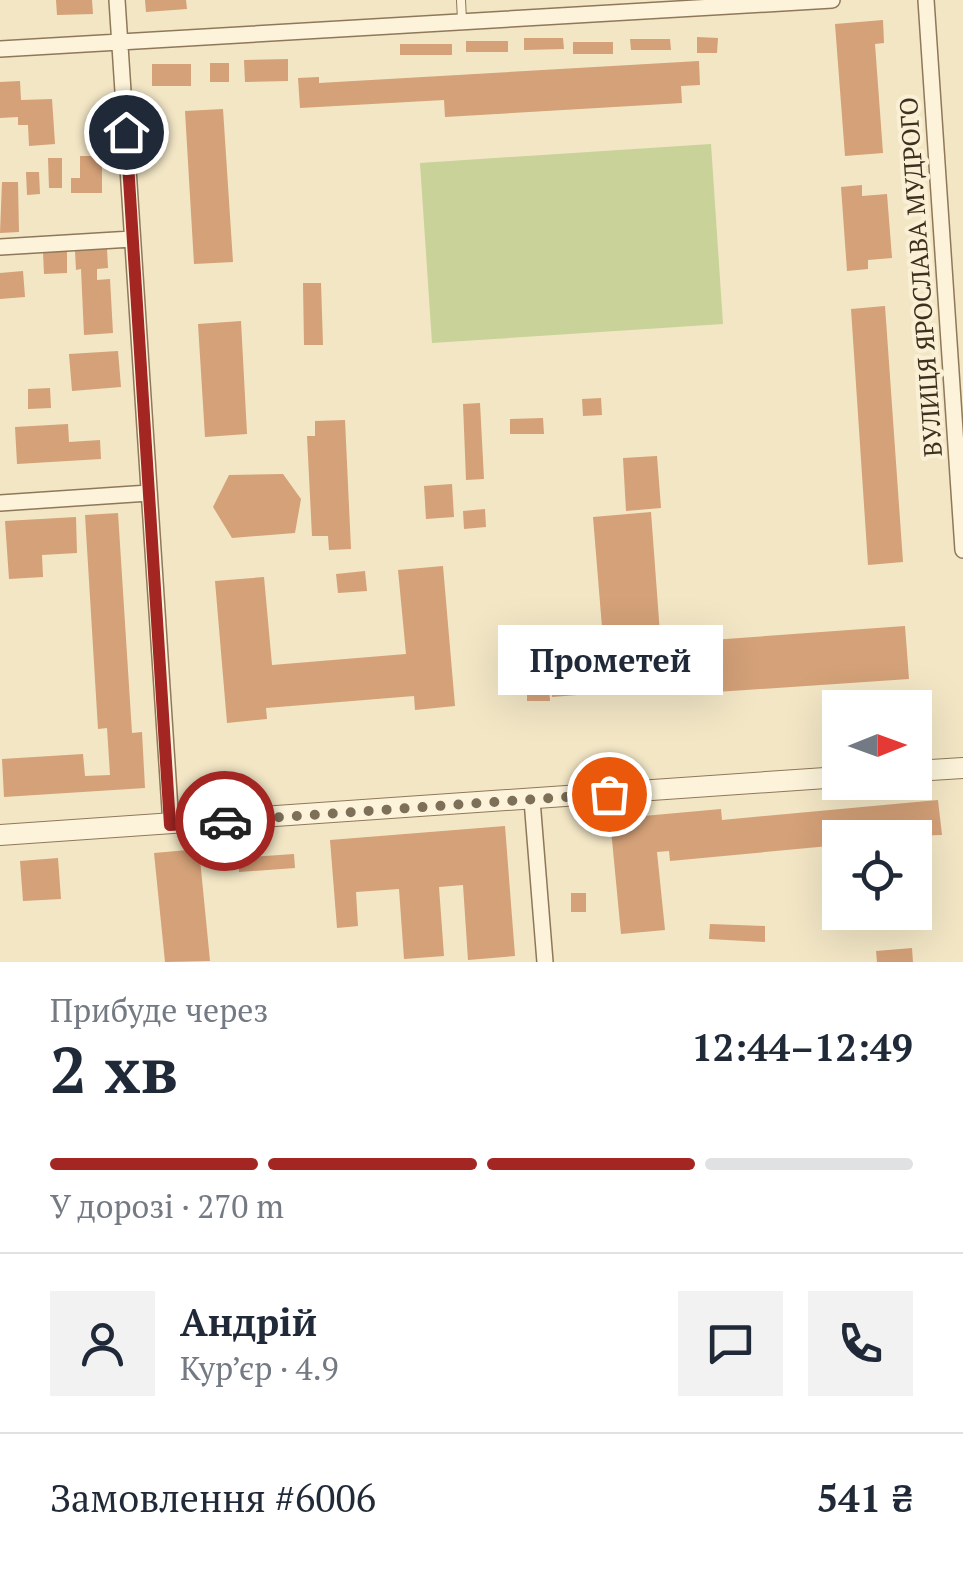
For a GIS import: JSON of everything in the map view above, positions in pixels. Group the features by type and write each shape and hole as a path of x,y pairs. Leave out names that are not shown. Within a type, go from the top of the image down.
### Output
{"street":[{"path":"117,0 170,825"},
{"path":"0,48 832,0"},
{"name":"ВУЛИЦЯ ЯРОСЛАВА МУДРОГО","path":"926,0 959,441 963,550"},
{"path":"0,247 132,239"},
{"path":"0,502 149,494"},
{"path":"932,771 963,768"},
{"path":"0,835 822,778"},
{"path":"532,800 545,962"}],"lane":[{"path":"461,0 462,23"},
{"path":"535,0 536,19"}],"green space":[{"path":"711,144 723,324 432,343 420,163"}],"building":[{"path":"56,0 92,0 93,14 57,15"},
{"path":"145,0 186,0 187,9 146,12"},
{"path":"883,20 884,43 875,44 883,153 845,156 835,24"},
{"path":"697,37 718,38 717,53 697,53"},
{"path":"524,38 563,38 564,49 524,50"},
{"path":"630,39 670,39 671,50 631,50"},
{"path":"466,41 508,41 508,52 466,52"},
{"path":"573,42 613,42 613,54 573,54"},
{"path":"400,44 452,44 452,55 400,55"},
{"path":"288,59 288,81 245,82 244,60"},
{"path":"699,61 700,85 681,86 682,103 445,117 444,100 300,108 298,78 319,77 319,83"},
{"path":"210,63 229,63 229,82 210,82"},
{"path":"152,64 191,64 191,86 152,86"},
{"path":"20,81 21,100 52,99 55,144 29,146 28,125 18,125 18,117 0,118 0,82"},
{"path":"223,109 233,262 194,264 185,111"},
{"path":"80,156 102,156 102,193 71,193 71,178 80,178"},
{"path":"48,158 62,158 62,188 49,188"},
{"path":"26,172 39,172 40,194 27,195"},
{"path":"2,182 18,182 19,232 0,233"},
{"path":"862,185 862,196 887,194 892,258 868,260 868,269 847,271 841,187"},
{"path":"107,249 108,268 97,269 97,280 110,279 113,333 84,335 81,269 76,270 75,251"},
{"path":"67,251 67,273 44,274 43,252"},
{"path":"23,271 25,297 0,299 0,273"},
{"path":"303,283 321,283 323,345 304,345"},
{"path":"885,306 903,562 868,565 851,309"},
{"path":"241,321 247,434 205,437 198,324"},
{"path":"118,351 121,387 72,391 69,354"},
{"path":"50,388 51,408 28,409 28,389"},
{"path":"601,398 602,415 583,416 582,399"},
{"path":"480,403 484,479 466,480 463,404"},
{"path":"543,418 544,434 510,434 510,419"},
{"path":"345,420 351,549 329,550 328,536 312,536 307,436 315,436 315,421"},
{"path":"68,424 69,442 100,440 101,459 17,464 15,427"},
{"path":"657,456 661,508 626,511 623,458"},
{"path":"283,474 301,499 295,533 232,538 213,507 229,475"},
{"path":"452,484 454,517 426,519 424,486"},
{"path":"485,509 486,527 464,529 463,511"},
{"path":"651,512 664,688 552,697 548,648 581,645 582,665 605,664 593,517"},
{"path":"118,513 132,733 142,732 145,788 4,797 2,759 83,754 85,776 110,775 107,728 98,729 85,515"},
{"path":"76,517 77,553 42,555 43,577 9,579 5,521"},
{"path":"443,566 455,706 415,710 414,696 266,708 267,719 227,723 215,581 264,577 272,665 406,654 398,570"},
{"path":"365,571 367,591 338,593 336,574"},
{"path":"905,626 909,679 687,694 684,642"},
{"path":"527,685 549,685 550,701 527,701"},
{"path":"938,800 942,835 932,835 932,820 822,820 822,847 670,861 669,851 657,852 665,930 621,934 610,819 721,809 722,820"},
{"path":"505,826 515,956 468,960 463,885 439,887 444,956 404,959 399,889 356,892 358,926 337,928 330,840"},
{"path":"199,849 210,961 165,962 154,853"},
{"path":"294,854 295,868 239,872 238,858"},
{"path":"58,858 61,899 23,901 20,861"},
{"path":"571,893 586,893 586,912 571,912"},
{"path":"710,924 765,926 765,942 709,939"},
{"path":"912,948 913,962 877,962 876,951"}],"way so far":[{"path":"225,821 609,794"}],"place":[{"name":"Прометей","path":"609,794"}],"route":[{"path":"126,132 170,825 225,821"}]}
